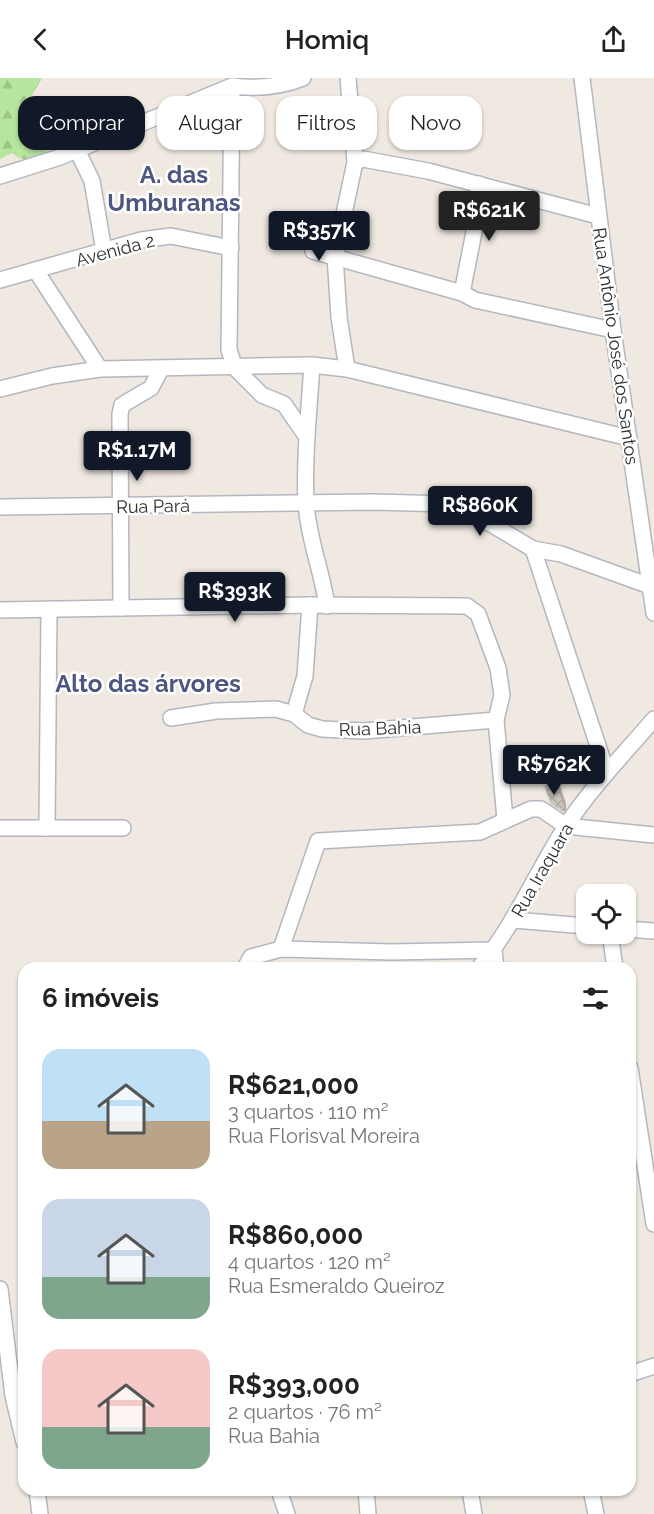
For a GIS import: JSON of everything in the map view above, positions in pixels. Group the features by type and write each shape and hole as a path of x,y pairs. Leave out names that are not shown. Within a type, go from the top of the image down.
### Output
{"street":[{"path":"145,122 232,86 251,88 286,84 303,78"},
{"path":"347,369 339,317 336,256 355,162 348,78"},
{"name":"Rua Antônio José dos Santos","path":"582,78 613,330 654,613"},
{"path":"232,86 229,350 235,369 262,395 284,404 306,436"},
{"path":"0,176 77,150 92,181 104,251"},
{"path":"355,162 363,159 395,164 598,216"},
{"path":"462,293 474,232 479,184"},
{"name":"Avenida 2","path":"0,280 141,240 171,236 231,248"},
{"path":"314,251 462,293 475,300 613,330"},
{"path":"36,271 100,369"},
{"path":"312,365 306,436 306,503 313,550 327,606"},
{"path":"0,389 52,376 100,369 235,369 312,365 347,369 629,438"},
{"path":"121,608 120,414 122,405 151,388 161,369"},
{"name":"Rua Pará","path":"0,507 306,503 449,504 468,510 533,549"},
{"path":"607,773 533,549 561,554 650,586"},
{"path":"294,714 305,676 310,605"},
{"path":"0,610 310,605 466,606 478,614 498,668 502,686 496,720 505,819"},
{"path":"47,828 49,609"},
{"name":"Rua Bahia","path":"171,718 252,708 276,709 294,714 308,725 341,731 496,720"},
{"name":"Rua Iraquara","path":"484,962 514,920 566,826 607,773 654,719"},
{"path":"281,949 318,842 480,832 531,809 541,809 566,826 654,835"},
{"path":"0,828 123,828"},
{"path":"514,920 576,925"},
{"path":"636,930 654,931"},
{"path":"612,944 614,962"},
{"path":"248,962 251,957 281,949 391,952 494,950 495,962"},
{"path":"636,1107 654,1224"},
{"path":"0,1289 13,1396 18,1417"},
{"path":"636,1372 654,1366"},
{"path":"38,1496 40,1514"},
{"path":"281,1496 287,1514"},
{"path":"366,1496 368,1514"},
{"path":"471,1496 474,1514"},
{"path":"592,1496 596,1514"}],"green space":[{"path":"0,78 42,78 32,96 18,96 18,150 47,150 38,158 25,159 12,153 0,159"}],"building":[{"path":"555,782 564,808 559,809 551,804 544,786"}],"district":[{"name":"A. das Umburanas","path":"174,188"},
{"name":"Alto das árvores","path":"148,683"}]}
